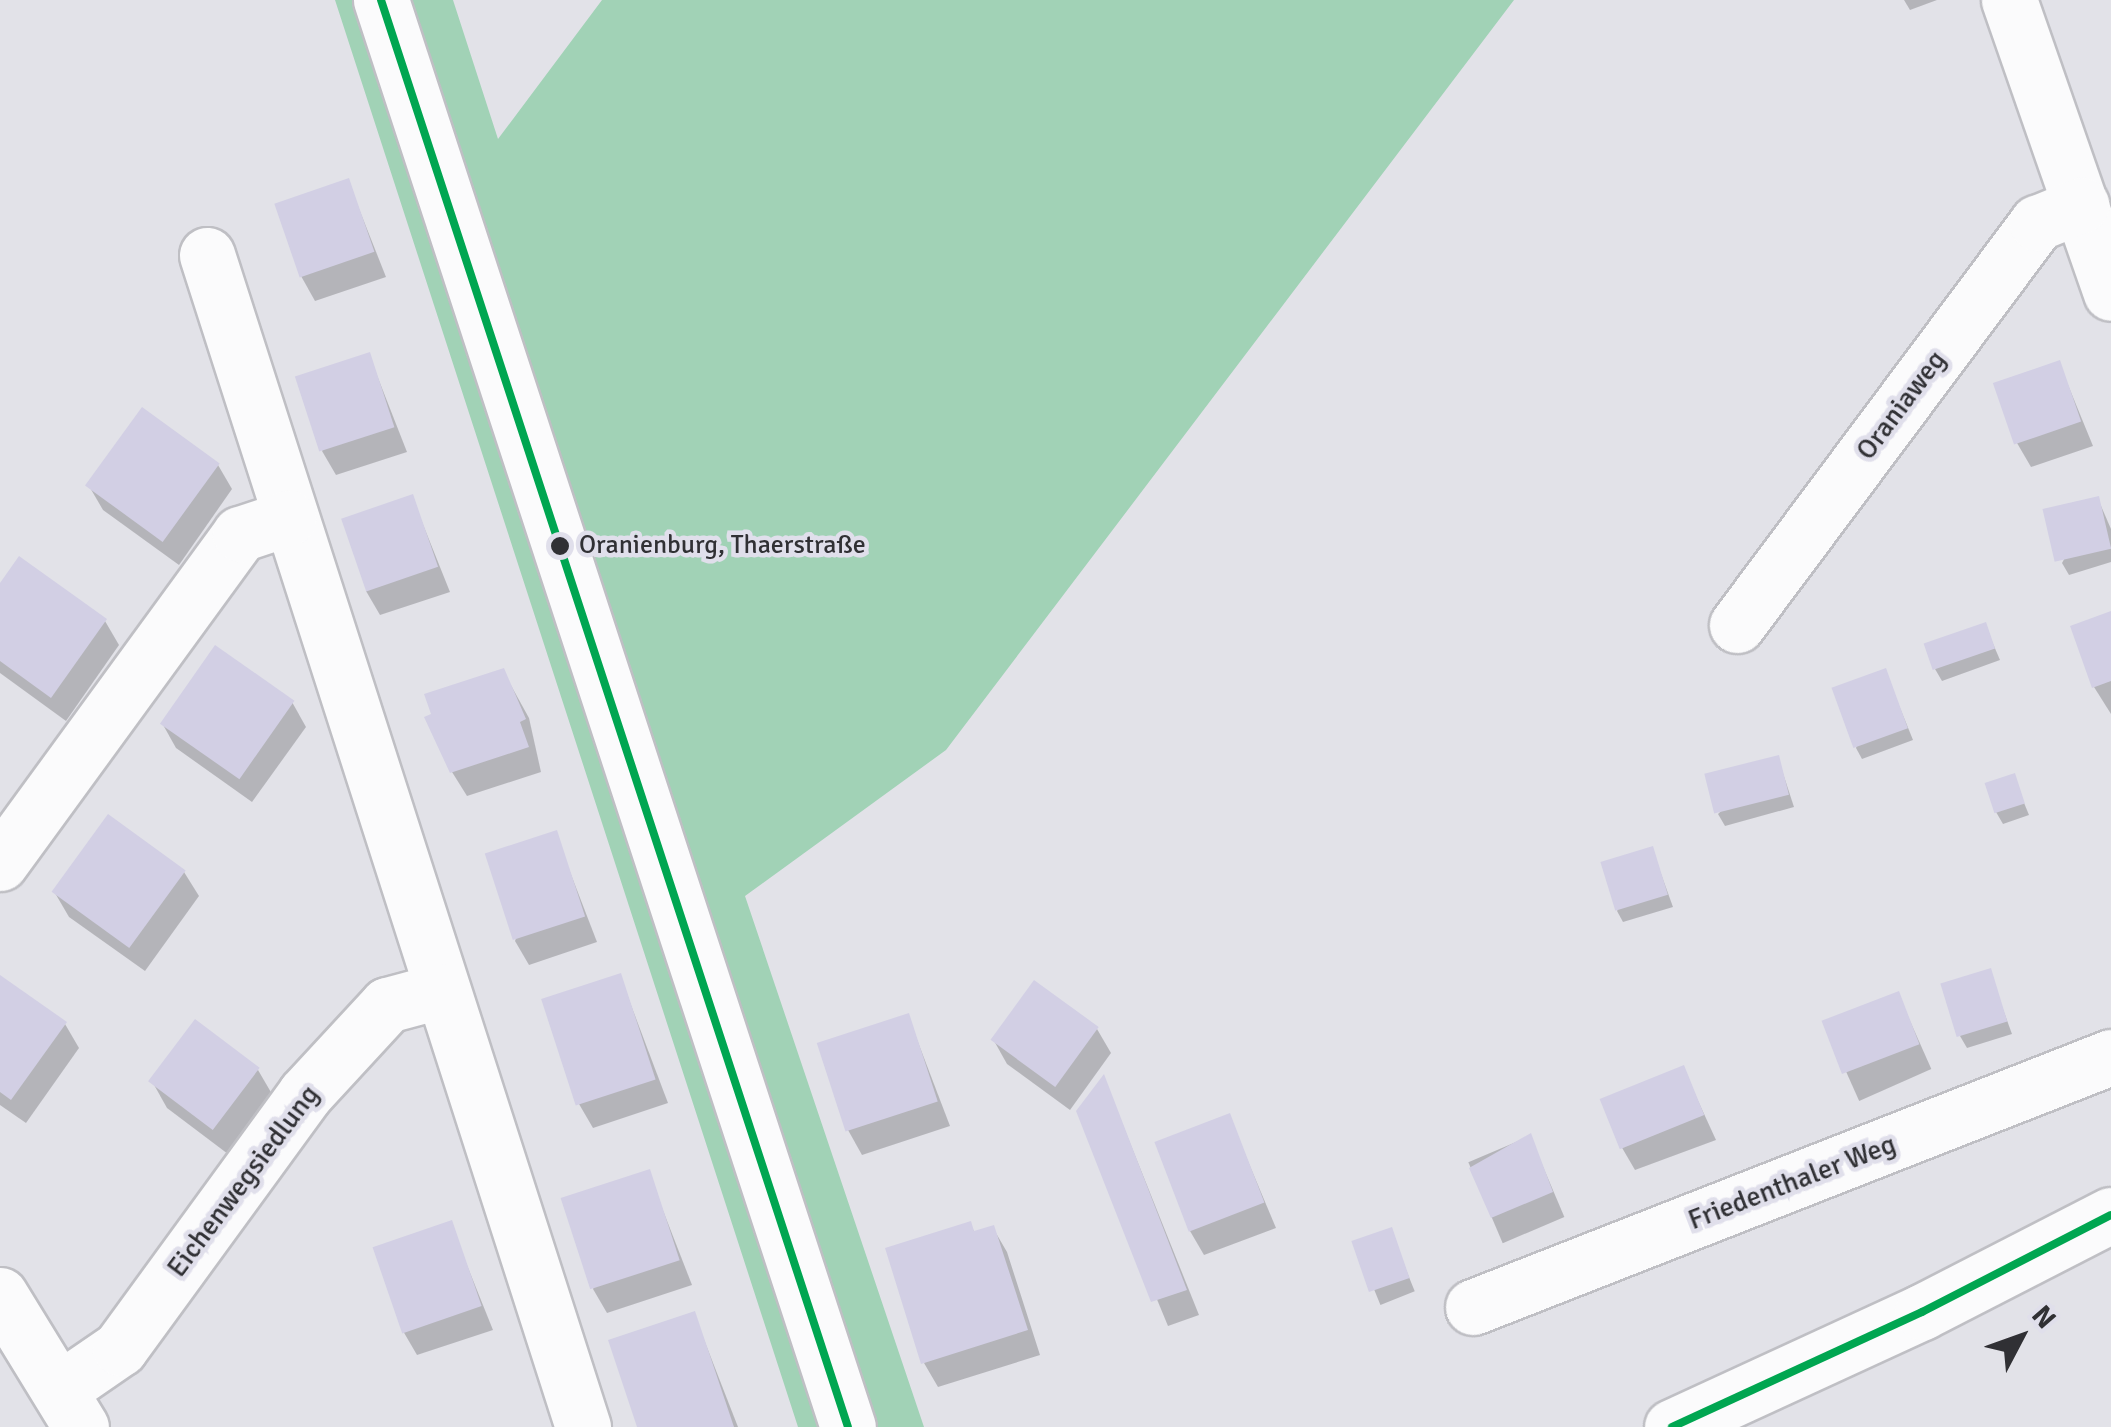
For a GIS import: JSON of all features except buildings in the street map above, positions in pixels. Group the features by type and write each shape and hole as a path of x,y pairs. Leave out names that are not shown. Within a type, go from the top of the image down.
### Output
{"street":[{"path":"381,0 848,1427"},
{"path":"2009,0 2111,293"},
{"name":"Oraniaweg","path":"1736,625 2038,224 2081,205"},
{"path":"207,255 288,518 396,834 440,991 583,1427"},
{"path":"0,863 240,534 288,518"},
{"name":"Eichenwegsiedlung","path":"0,1294 70,1408 120,1348 305,1094 387,1005 440,991"},
{"name":"Friedenthaler Weg","path":"1473,1307 2111,1056"},
{"path":"1672,1427 1922,1312 2111,1215"}],"green space":[{"path":"335,0 453,0 498,139 602,0 1514,0 946,750 745,896 924,1427 798,1427"}],"transit line":[{"path":"381,0 848,1427"},
{"path":"1672,1427 1922,1312 2111,1215"}],"place":[{"name":"Oranienburg, Thaerstraße","path":"560,546"}]}
